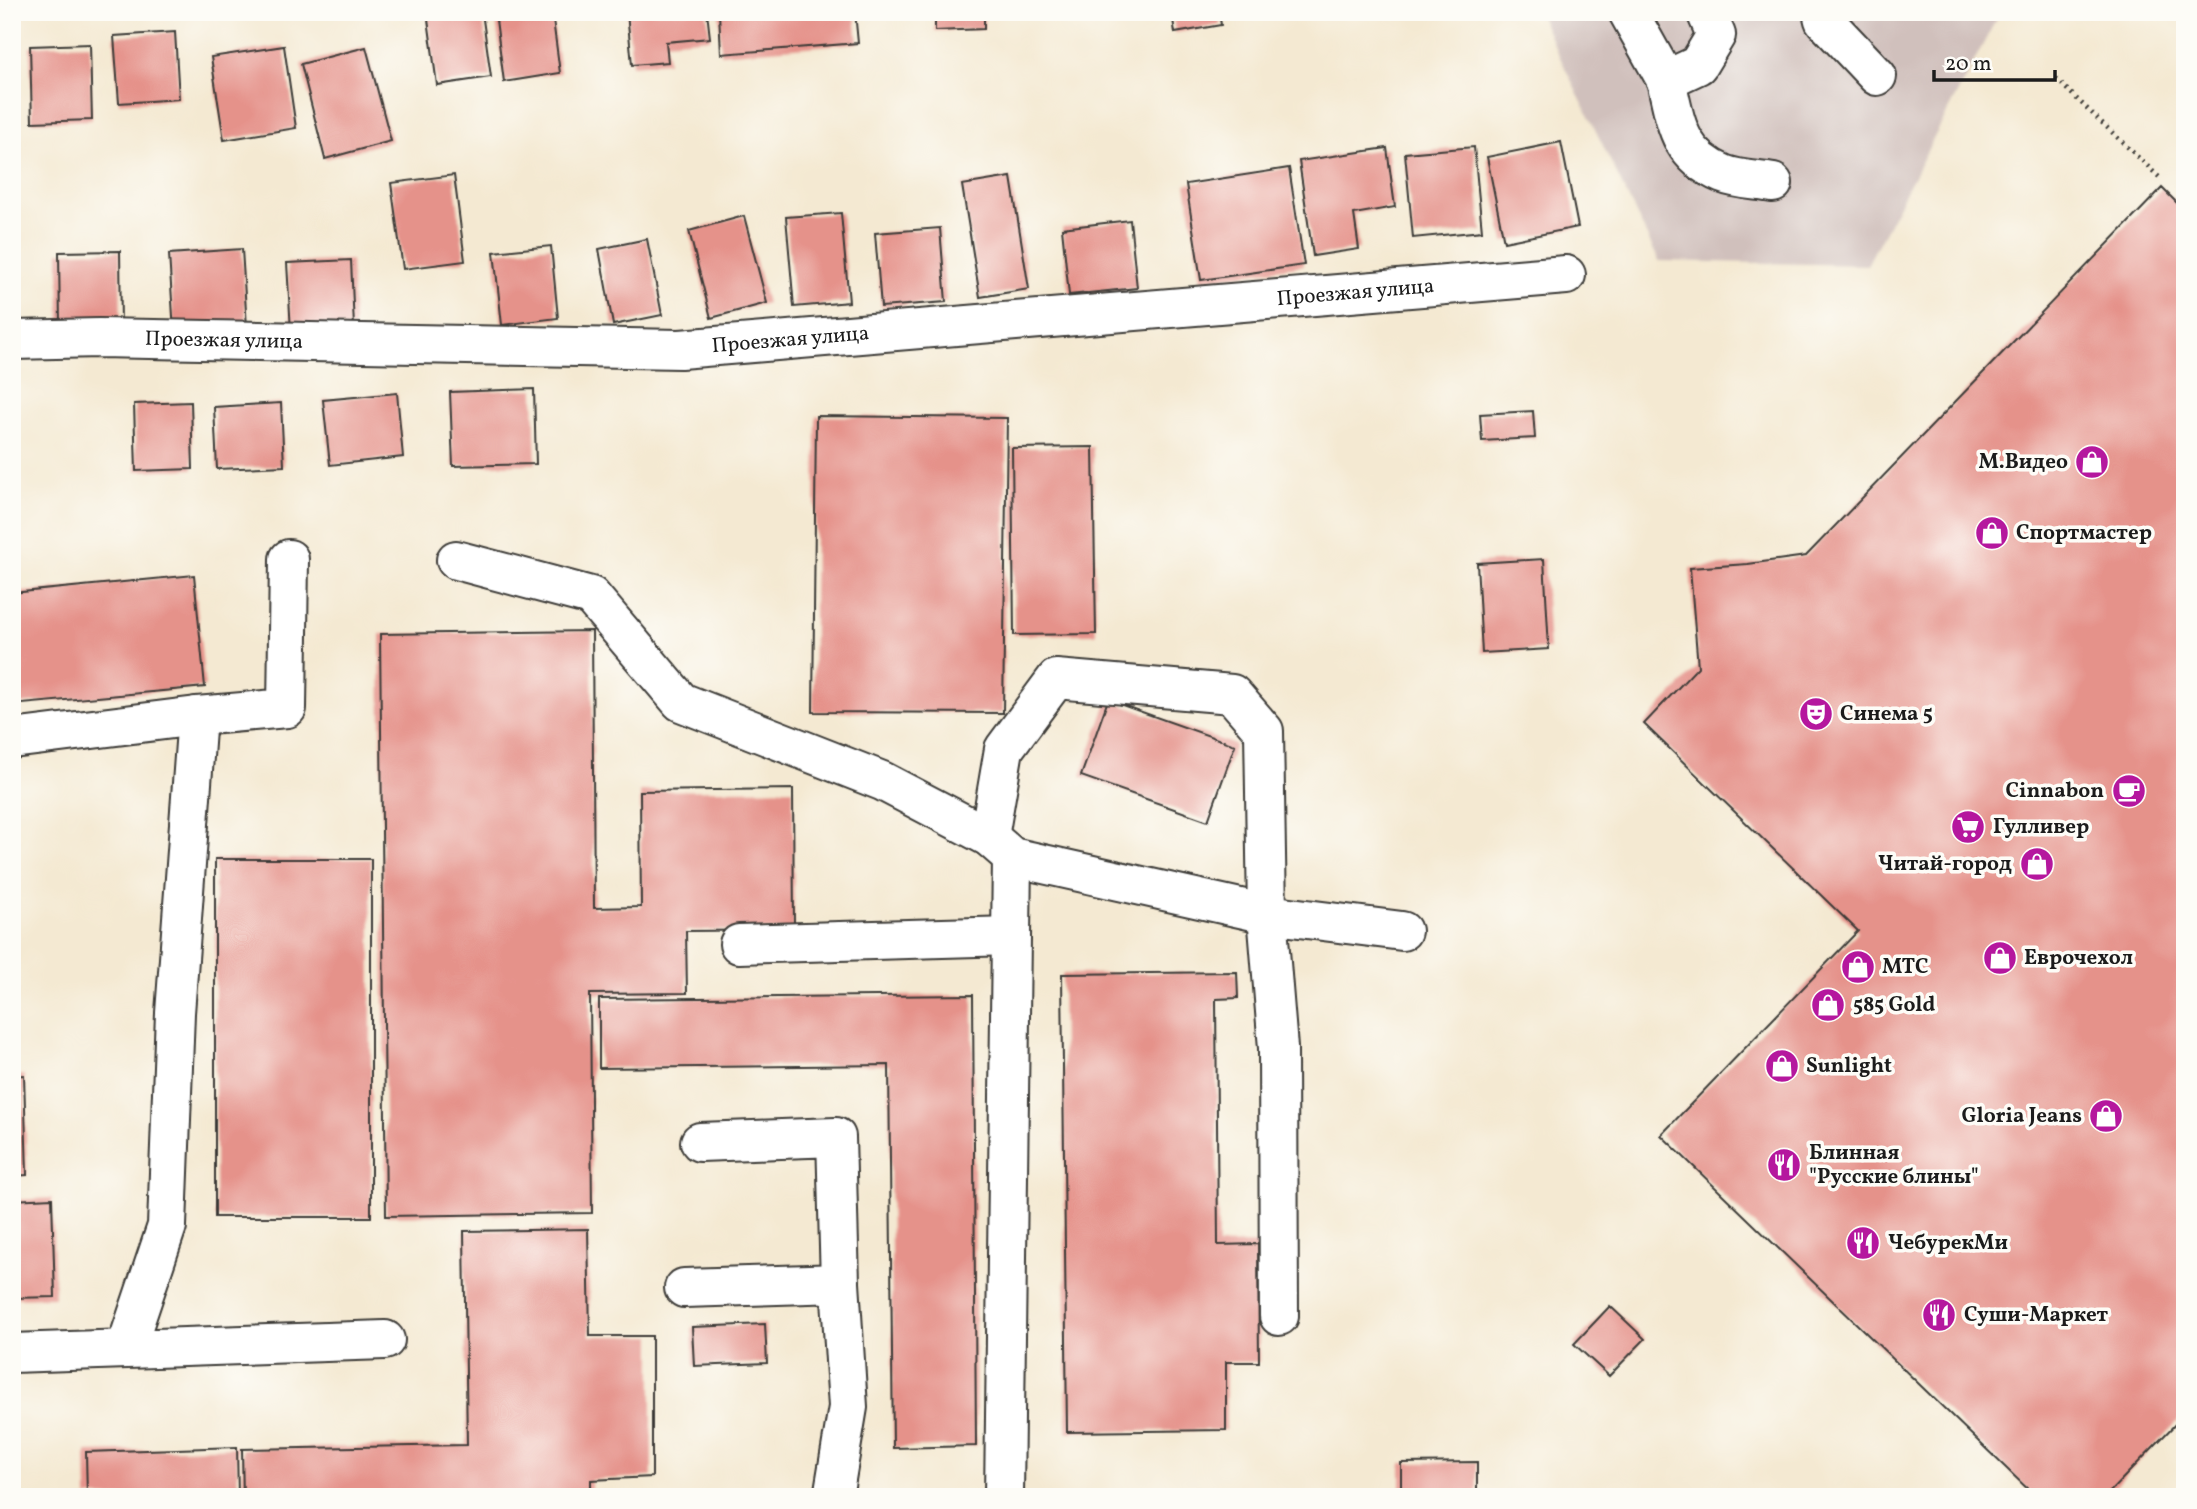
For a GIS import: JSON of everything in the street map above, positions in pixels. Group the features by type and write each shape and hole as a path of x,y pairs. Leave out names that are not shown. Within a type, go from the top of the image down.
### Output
{"street":[{"path":"1628,12 1666,80 1674,117 1685,145 1699,160 1725,175 1773,183"},
{"path":"1666,80 1698,65 1716,35 1706,12"},
{"path":"1822,12 1824,20 1877,76"},
{"name":"Проезжая улица","path":"12,340 113,338 680,349 1566,275"},
{"path":"12,739 197,716 287,708 289,559"},
{"path":"456,560 591,596 681,702 883,782 1000,847 1266,914 1402,931"},
{"path":"1004,1497 1011,936 1000,847 1004,749 1056,680 1233,694 1264,731 1266,914 1278,1048 1279,1316"},
{"path":"126,1348 167,1226 175,1013 197,716"},
{"path":"739,944 1011,936"},
{"path":"700,1142 836,1137 840,1283 849,1407 833,1497"},
{"path":"684,1288 840,1283"},
{"path":"12,1353 385,1340"}],"path":[{"path":"2056,79 2160,177"}],"shaded area":[{"path":"1538,12 2000,12 1867,265 1659,261"}],"building":[{"path":"427,12 482,12 491,77 437,85"},
{"path":"495,12 552,12 560,73 504,82"},
{"path":"627,12 707,12 710,38 666,42 668,62 632,65"},
{"path":"719,12 855,12 858,43 721,54"},
{"path":"935,12 984,12 984,29 935,31"},
{"path":"1172,12 1219,12 1221,25 1175,33"},
{"path":"175,32 179,99 119,103 114,36"},
{"path":"12,35 15,35 17,125 12,125"},
{"path":"90,44 92,120 32,122 30,46"},
{"path":"284,46 296,128 224,140 211,57"},
{"path":"366,47 391,141 325,159 301,64"},
{"path":"1561,142 1578,227 1504,242 1487,157"},
{"path":"1474,147 1482,231 1413,238 1405,153"},
{"path":"1387,148 1395,207 1354,214 1359,249 1313,256 1299,161"},
{"path":"1289,168 1304,265 1201,280 1186,184"},
{"path":"454,175 465,261 403,269 391,183"},
{"path":"1011,177 1029,289 980,297 962,185"},
{"name":"Гулливер","path":"2162,188 2185,211 2185,1414 2105,1497 2036,1497 1661,1135 1858,931 1644,724 1698,667 1690,568 1806,556"},
{"path":"841,213 849,302 794,307 786,217"},
{"path":"744,216 767,303 711,318 689,231"},
{"path":"1130,220 1137,288 1069,295 1062,228"},
{"path":"940,228 946,302 881,307 875,233"},
{"path":"647,239 662,315 613,325 599,249"},
{"path":"551,246 558,318 502,325 494,252"},
{"path":"242,249 247,327 174,332 169,254"},
{"path":"120,251 121,326 60,327 59,252"},
{"path":"351,260 354,327 291,331 287,263"},
{"path":"534,389 536,464 453,466 450,392"},
{"path":"397,393 403,457 330,465 323,400"},
{"path":"191,402 193,469 136,471 134,404"},
{"path":"281,403 284,466 217,469 214,407"},
{"path":"12,405 15,405 18,462 12,462"},
{"path":"1533,411 1535,438 1482,441 1480,414"},
{"path":"816,416 1007,418 1003,713 813,712"},
{"path":"1093,447 1096,634 1014,635 1012,448"},
{"path":"1544,559 1549,649 1482,653 1477,563"},
{"path":"194,575 205,687 12,705 12,593"},
{"path":"592,631 594,908 641,907 640,791 793,789 794,930 686,931 687,993 590,994 592,1213 386,1216 380,634"},
{"path":"1108,700 1235,745 1208,821 1081,776"},
{"path":"215,859 371,859 371,1217 215,1217"},
{"path":"1237,972 1238,998 1216,999 1218,1245 1258,1244 1259,1362 1226,1362 1226,1430 1067,1432 1062,974"},
{"path":"973,995 976,1446 893,1448 889,1065 599,1068 599,999"},
{"path":"24,1075 27,1175 12,1176 12,1076"},
{"path":"52,1198 55,1297 12,1298 12,1200"},
{"path":"588,1229 590,1336 652,1336 652,1477 591,1480 591,1497 243,1497 242,1449 467,1445 464,1231"},
{"path":"1610,1306 1645,1339 1609,1376 1574,1344"},
{"path":"765,1324 767,1363 694,1366 692,1327"},
{"path":"237,1447 238,1497 87,1497 86,1452"},
{"path":"1477,1462 1477,1497 1401,1497 1401,1463"}],"place":[{"name":"М.Видео","path":"2092,462"},
{"name":"Спортмастер","path":"1992,533"},
{"name":"Синема 5","path":"1816,714"},
{"name":"Cinnabon","path":"2129,791"},
{"name":"Гулливер","path":"1968,827"},
{"name":"Читай-город","path":"2037,864"},
{"name":"Еврочехол","path":"2000,958"},
{"name":"МТС","path":"1858,967"},
{"name":"585 Gold","path":"1828,1005"},
{"name":"Sunlight","path":"1782,1066"},
{"name":"Gloria Jeans","path":"2106,1116"},
{"name":"Блинная \"Русские блины\"","path":"1784,1165"},
{"name":"ЧебурекМи","path":"1863,1243"},
{"name":"Суши-Маркет","path":"1939,1315"}]}
